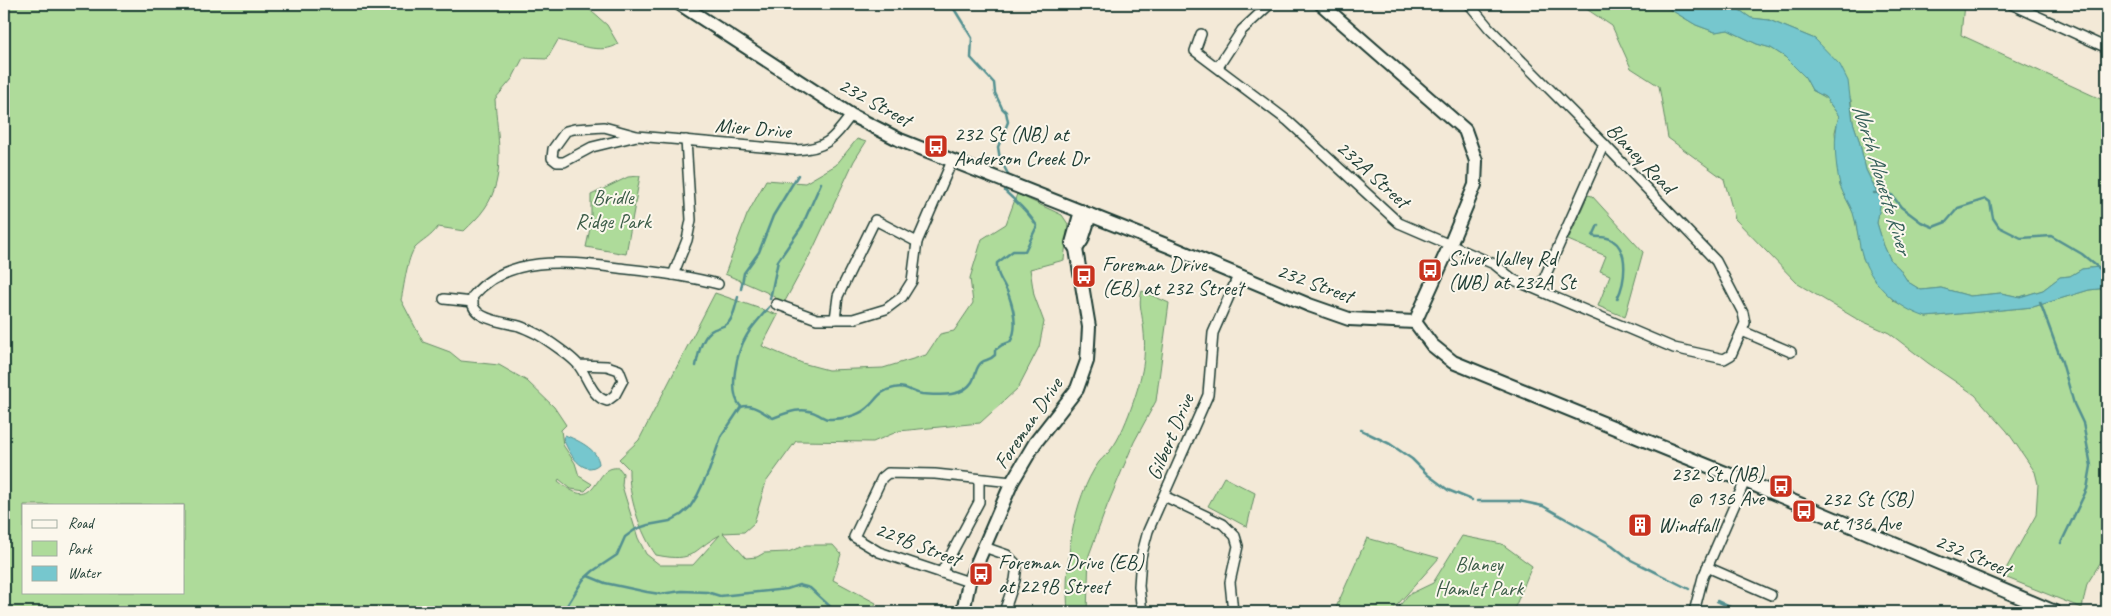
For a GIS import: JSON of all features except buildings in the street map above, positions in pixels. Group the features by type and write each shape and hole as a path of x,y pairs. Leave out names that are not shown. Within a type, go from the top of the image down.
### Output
{"street":[{"name":"232 Street","path":"680,4 851,115 886,134 1309,305 1349,319 1415,322 1432,346 1453,362 1745,481 2055,612"},
{"path":"1218,67 1242,30 1270,4"},
{"path":"1321,4 1464,130 1476,161 1475,185 1415,322"},
{"name":"Blaney Road","path":"1469,4 1496,36 1604,144 1716,261 1743,313 1745,324 1742,331"},
{"path":"2011,4 2107,48"},
{"name":"232A Street","path":"1200,34 1194,51 1218,67 1288,121 1400,223 1494,264 1511,278 1674,348 1724,359 1730,355 1742,331"},
{"name":"Mier Drive","path":"637,136 592,147 564,162 560,163 552,158 553,149 568,130 604,127 637,136 796,150 813,148 830,140 851,115"},
{"path":"673,275 687,240 691,220 686,140"},
{"path":"1539,290 1604,144"},
{"path":"776,304 817,319 853,319 886,309 902,297 912,281 917,242 952,161"},
{"name":"Foreman Drive","path":"962,612 969,582 1012,482 1035,442 1077,389 1087,361 1089,327 1076,249 1072,242 1085,213"},
{"path":"835,319 838,296 875,220 917,242"},
{"path":"579,365 607,366 619,370 623,380 612,400 607,401 597,396 579,365 558,348 522,327 485,317 476,310 473,296 489,280 521,267 560,262 673,275 718,284"},
{"name":"Gilbert Drive","path":"1142,612 1139,586 1141,557 1148,531 1208,395 1213,333 1238,276"},
{"path":"444,299 473,302"},
{"path":"1742,331 1791,352"},
{"name":"229B Street","path":"969,582 879,552 854,538 882,478 888,473 934,474 979,479"},
{"path":"941,573 979,502 979,479 1012,482"},
{"path":"1694,612 1707,567 1745,481"},
{"path":"1164,496 1223,524 1235,536 1238,546 1230,582 1233,612"},
{"path":"984,547 1007,555 1017,565 1016,580 1004,612"},
{"path":"1707,567 1771,595"}],"green space":[{"path":"4,4 583,4 607,25 618,44 605,49 597,49 558,40 547,59 523,58 512,79 495,99 499,155 496,183 492,196 483,211 464,231 438,227 415,248 408,265 401,300 423,342 450,352 461,361 499,365 527,381 554,407 566,425 561,430 563,445 575,463 579,476 592,484 585,491 571,489 559,479 558,481 572,491 582,494 589,492 604,473 610,469 619,468 623,473 622,486 638,538 646,554 660,565 693,565 720,535 686,556 679,558 656,555 645,536 636,514 629,479 629,469 619,459 639,440 715,293 778,315 762,346 802,363 828,370 883,368 926,355 940,334 954,331 973,303 970,278 982,239 1006,224 1017,194 1062,215 1068,224 1064,260 1030,269 1034,295 1044,322 1039,347 1018,388 980,423 899,431 873,442 796,441 766,482 754,523 744,532 723,533 746,558 757,557 764,553 788,552 806,545 833,545 841,554 833,580 876,603 872,612 4,612"},
{"path":"1579,4 1661,4 1696,25 1715,32 1728,30 1757,44 1771,48 1785,57 1805,77 1812,90 1825,97 1839,116 1835,132 1840,186 1854,214 1863,258 1874,279 1894,301 1926,317 2033,307 2089,290 2107,288 2107,552 2087,584 2082,608 2002,576 2036,515 2038,484 2035,472 2007,431 1975,395 1928,363 1889,333 1855,318 1798,284 1735,219 1724,179 1668,138 1659,86 1631,68 1612,26"},
{"path":"1721,4 1964,4 1961,35 2107,102 2107,266 2082,269 2070,276 2060,277 2043,290 2020,297 2001,293 1970,296 1941,288 1921,290 1908,282 1899,268 1891,261 1884,246 1877,223 1881,200 1866,170 1853,122 1851,100 1827,53 1815,39 1769,20 1751,18 1735,7"},
{"path":"857,139 866,142 854,161 813,249 784,303 766,292 725,274 747,215 766,180 805,183 836,165"},
{"name":"Bridle Ridge Park","path":"640,176 626,254 586,247 591,224 591,195 628,177"},
{"path":"1588,195 1592,196 1643,252 1625,317 1598,306 1610,275 1600,271 1606,256 1568,240"},
{"path":"1142,291 1169,303 1156,401 1134,442 1089,555 1087,612 1068,612 1067,575 1076,514 1090,477 1099,462 1117,441 1131,409 1141,375 1144,361 1144,329 1140,304"},
{"path":"1224,477 1255,493 1247,527 1208,506"},
{"name":"Blaney Hamlet Park","path":"1462,536 1502,544 1532,566 1513,612 1395,612 1408,595 1433,583"},
{"path":"1367,538 1439,558 1391,612 1334,612"}],"water":[{"path":"1661,4 1721,4 1735,7 1751,18 1769,20 1815,39 1840,65 1848,81 1853,122 1866,170 1881,200 1877,223 1884,246 1891,261 1899,268 1908,282 1921,290 1941,288 1970,296 2001,293 2020,297 2043,290 2060,277 2070,276 2082,269 2107,266 2107,288 2089,290 2033,307 1926,317 1906,308 1880,287 1863,258 1855,218 1841,189 1838,177 1835,141 1839,116 1825,97 1812,90 1805,77 1785,57 1771,48 1757,44 1728,30 1715,32 1696,25"},
{"path":"565,435 581,442 591,450 598,459 599,464 587,468 577,462 565,444 563,438"}],"waterway":[{"path":"951,4 972,38 971,58 994,83 995,93 1006,112 1008,122 998,147 1000,159 1008,174"},
{"path":"741,289 744,273 759,252 773,216 798,175"},
{"path":"770,299 778,261 802,226 821,183"},
{"path":"563,612 583,580 617,555 625,537 636,529 670,521 690,507 709,471 721,437 741,407 754,407 773,418 790,412 806,410 827,419 835,419 859,413 867,408 884,391 889,389 898,387 922,394 942,395 956,393 968,387 980,364 995,355 995,350 1010,342 1014,331 1012,307 1007,291 999,276 997,263 1013,251 1025,251 1037,226 1026,211 1005,191 1006,189"},
{"name":"North Alouette River","path":"1874,193 1884,192 1892,195 1901,207 1921,222 1933,227 1946,222 1958,208 1986,199 1990,202 1993,218 1999,227 2021,238 2051,236 2082,254 2100,269"},
{"path":"1598,225 1593,236 1612,240 1618,245 1624,259 1624,276 1617,299"},
{"path":"696,366 700,347 705,338 711,331 729,322 734,313 738,297"},
{"path":"2040,302 2062,362 2074,404 2083,423 2091,466 2087,489 2061,543"},
{"path":"741,407 737,400 734,382 737,361 747,335 769,307"},
{"path":"1361,430 1390,444 1412,459 1428,475 1448,490 1472,500"},
{"path":"1477,501 1519,501 1543,506 1612,545 1631,560 1689,589"},
{"path":"588,576 605,583 660,594 682,591 707,592 720,596 787,589 799,585 810,588 836,612"},
{"path":"1717,601 1740,612"}],"place":[{"name":"232 St (NB) at Anderson Creek Dr","path":"936,146"},
{"name":"Silver Valley Rd (WB) at 232A St","path":"1430,270"},
{"name":"Foreman Drive (EB) at 232 Street","path":"1084,276"},
{"name":"232 St (NB) @ 136 Ave","path":"1781,486"},
{"name":"232 St (SB) at 136 Ave","path":"1804,511"},
{"name":"Windfall","path":"1640,525"},
{"name":"Foreman Drive (EB) at 229B Street","path":"981,574"}]}
